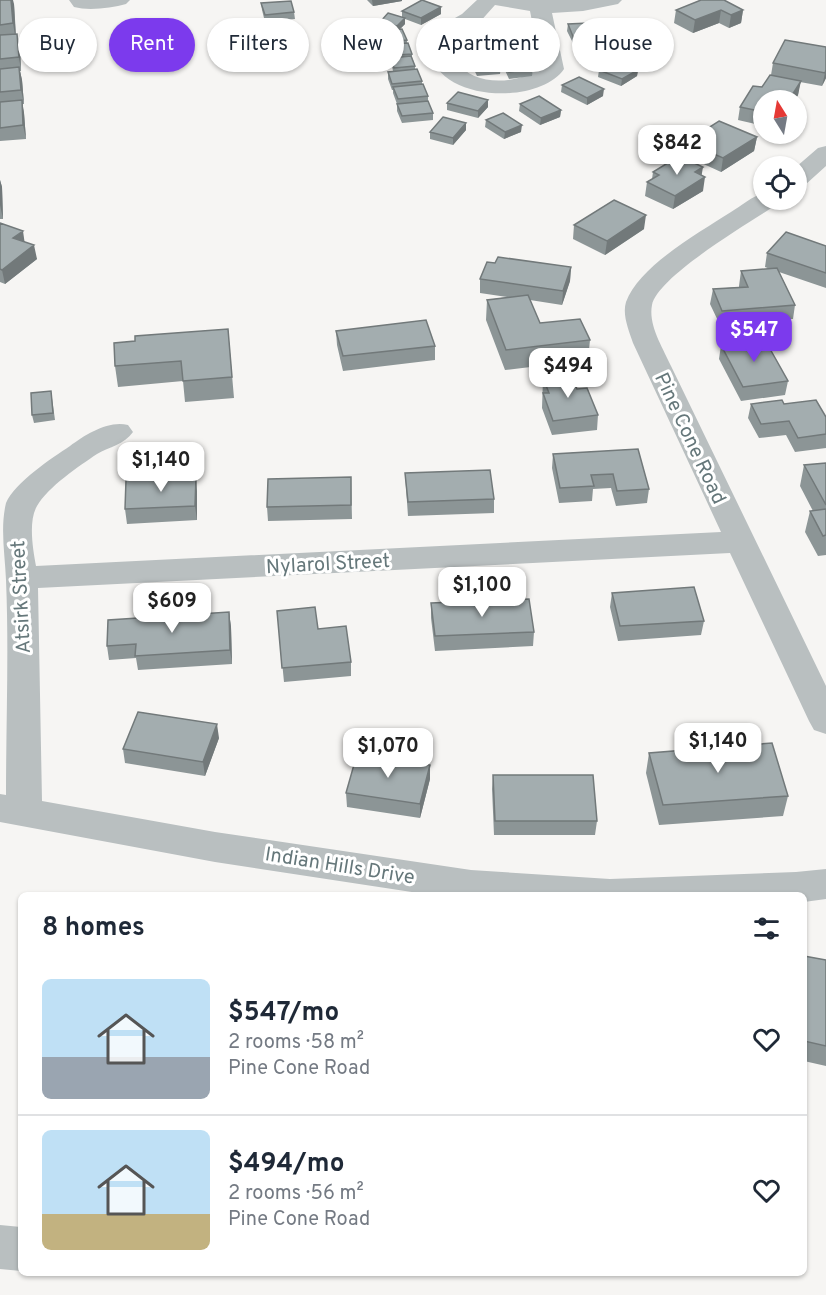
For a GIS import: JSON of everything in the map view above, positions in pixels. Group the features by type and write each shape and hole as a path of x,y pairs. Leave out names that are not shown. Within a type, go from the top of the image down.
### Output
{"street":[{"path":"80,0 81,3 119,0"},
{"path":"489,0 470,20 440,36 439,45 445,64 456,75 486,87 498,88 535,81 553,69 540,6"},
{"path":"498,0 566,8 611,0"},
{"path":"807,170 826,153"},
{"name":"Pine Cone Road","path":"753,209 657,276 639,301 639,320 657,366 826,721"},
{"name":"Atsirk Street","path":"12,810 22,578 16,540 21,504 47,477 88,447 118,432"},
{"name":"Nylarol Street","path":"22,578 741,542"},
{"name":"Indian Hills Drive","path":"12,810 215,847 471,885 568,892"},
{"name":"Indian Hills Drive","path":"690,892 796,888 826,884"},
{"path":"0,1247 18,1249"}],"building":[{"path":"0,0 11,0 13,23 0,25"},
{"path":"422,0 441,7 421,18 402,11"},
{"path":"701,0 724,0 743,10 731,15 721,10 695,20 676,10"},
{"path":"291,1 294,12 265,15 261,3"},
{"path":"388,13 405,18 404,19 384,18"},
{"path":"17,34 18,57 0,59 0,35"},
{"path":"785,40 826,47 825,73 773,63"},
{"path":"404,43 408,43 412,54 404,55"},
{"path":"411,56 415,66 404,67 404,57"},
{"path":"18,67 21,90 0,92 0,69"},
{"path":"416,69 422,81 392,84 388,72"},
{"path":"604,72 634,72 622,79"},
{"path":"770,75 801,81 795,90 753,90 753,110 740,107 753,86 762,87"},
{"path":"579,77 604,89 587,98 562,85"},
{"path":"423,84 428,96 398,99 393,87"},
{"path":"458,92 488,100 478,111 447,103"},
{"path":"539,96 561,110 541,118 520,104"},
{"path":"22,100 23,125 0,128 0,102"},
{"path":"428,101 433,113 402,116 397,104"},
{"path":"503,113 522,125 505,132 486,120"},
{"path":"443,117 466,123 453,138 430,132"},
{"path":"719,121 753,135 753,139 723,158 686,142"},
{"path":"679,156 703,167 695,172 705,177 675,196 647,182 659,175 653,172"},
{"path":"614,200 646,215 607,241 574,225"},
{"path":"0,223 23,231 13,238 34,245 2,270 0,269"},
{"path":"786,232 826,246 826,273 767,253"},
{"path":"498,257 571,267 563,291 480,279 487,262 495,263"},
{"path":"777,268 795,305 722,311 713,289 748,287 741,271"},
{"path":"528,295 540,323 580,319 590,340 506,350 487,300"},
{"path":"426,320 435,346 343,356 336,331"},
{"path":"228,329 232,377 183,381 181,361 115,366 114,343 135,341 135,336"},
{"path":"765,340 788,381 743,387 721,345"},
{"path":"571,375 577,389 587,388 598,415 553,421 543,393 549,393 543,378"},
{"path":"51,391 53,413 32,415 31,393"},
{"path":"782,400 784,404 816,400 826,417 826,434 798,438 789,421 761,424 751,404"},
{"path":"638,449 649,489 617,491 613,474 591,475 594,486 560,488 553,454"},
{"path":"826,463 826,505 804,465"},
{"path":"490,470 494,499 408,502 405,473"},
{"path":"196,476 195,506 125,509 126,480"},
{"path":"351,477 351,505 267,507 268,479"},
{"path":"826,509 826,535 823,536 810,511"},
{"path":"694,587 704,621 620,626 612,593"},
{"path":"529,599 534,632 435,636 431,603"},
{"path":"315,607 318,629 346,626 351,662 282,668 277,611"},
{"path":"229,612 230,650 135,656 136,644 107,646 108,620"},
{"path":"138,712 217,724 203,762 123,749"},
{"path":"772,743 788,796 663,805 649,753"},
{"path":"357,754 430,765 420,804 346,793"},
{"path":"493,775 593,775 597,821 495,821"},
{"path":"807,957 826,960 826,1046 807,1042"}]}
